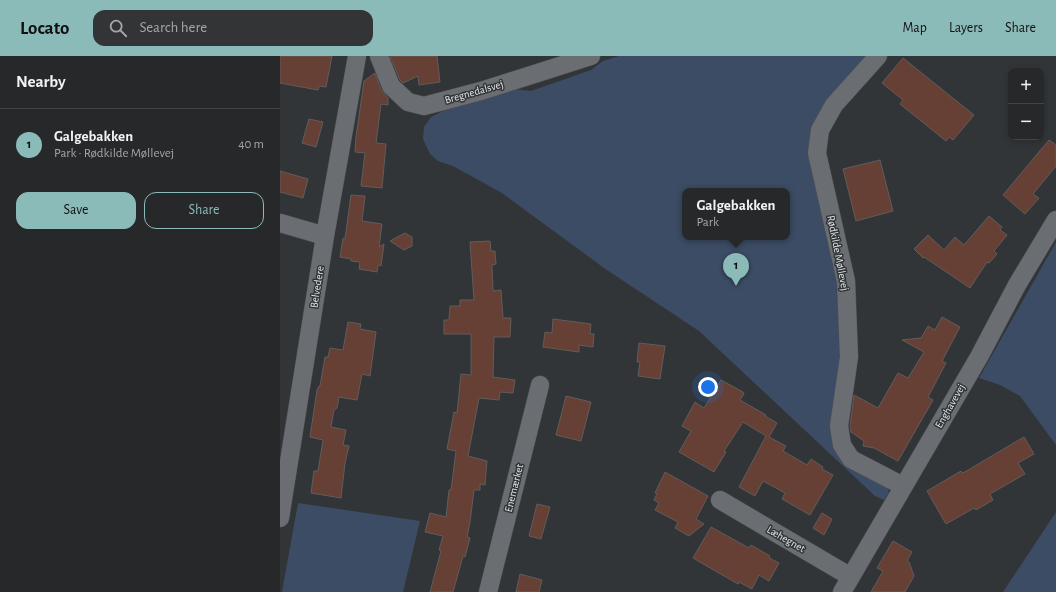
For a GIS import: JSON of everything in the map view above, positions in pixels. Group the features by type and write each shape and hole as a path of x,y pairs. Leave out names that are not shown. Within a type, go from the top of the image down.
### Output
{"street":[{"name":"Belvedere","path":"280,518 287,433 325,236 357,56"},
{"name":"Bregnedalsvej","path":"380,56 392,86 408,102 424,106 481,91 591,56"},
{"name":"Rødkilde Møllevej","path":"878,56 834,105 820,130 817,153 846,281 849,357 839,426 842,445 851,459 903,486"},
{"name":"Enghavevej","path":"847,585 979,356 1016,285 1056,220"},
{"path":"280,223 325,236"},
{"name":"Enemærket","path":"488,592 540,385"},
{"name":"Læhegnet","path":"720,500 847,585"}],"shaded area":[{"path":"619,56 872,56 816,130 845,303 834,436 886,484 889,492 884,500 875,496 699,331 604,268 502,193 453,166 438,161 430,154 423,139 424,127 431,117 449,108 514,89 531,91 591,70 603,61"},
{"path":"1056,242 1056,445 1020,396 1000,385 979,378"},
{"path":"298,503 420,521 403,592 282,592"},
{"path":"1056,512 1056,592 1003,592"}],"building":[{"path":"280,56 332,56 326,87 319,86 318,90 280,83"},
{"path":"390,56 437,56 440,82 419,85 418,76 403,83 400,80"},
{"path":"903,58 974,115 953,140 949,137 946,141 900,104 903,100 882,83"},
{"path":"375,73 381,90 388,98 388,105 381,104 376,143 386,144 382,188 361,186 365,153 355,152 364,81"},
{"path":"309,119 323,122 316,147 302,143"},
{"path":"1049,140 1056,145 1056,166 1033,194 1039,198 1025,214 1003,195"},
{"path":"880,160 893,211 856,221 843,169"},
{"path":"280,171 308,179 303,198 280,192"},
{"path":"351,195 365,196 362,221 382,224 379,247 384,244 381,266 378,265 377,272 359,269 360,262 351,261 351,259 340,257 343,238 345,239"},
{"path":"989,216 1002,227 1000,230 1007,235 994,251 997,254 989,263 987,262 970,288 924,257 923,258 914,249 928,235 944,250 955,237 964,245"},
{"path":"405,233 412,237 412,246 404,250 390,241"},
{"path":"490,241 491,251 495,251 496,264 492,265 493,291 501,290 503,318 511,318 510,337 494,337 493,377 515,380 513,393 500,392 499,400 479,398 468,456 487,461 485,485 480,484 480,490 474,490 467,537 470,538 465,557 463,556 453,592 430,592 441,551 439,550 443,536 425,532 430,513 446,517 456,451 447,449 454,412 457,413 461,374 471,375 471,334 444,334 444,320 449,320 450,306 460,306 460,300 474,300 470,242"},
{"path":"942,317 960,327 942,361 946,363 928,397 933,400 898,461 874,448 863,446 864,441 851,432 850,426 854,395 878,408 898,373 908,378 924,352 902,340 921,338 928,326 935,330"},
{"path":"553,319 591,324 590,334 594,334 593,347 579,345 579,352 543,347 545,332 552,333"},
{"path":"348,322 361,324 360,329 376,332 370,376 362,374 357,400 339,397 337,408 334,410 331,427 346,430 343,445 349,446 345,463 341,498 311,493 314,471 318,471 323,440 310,437 317,390 320,386 325,357 328,357 330,348 343,350"},
{"path":"639,343 665,346 660,379 638,376 640,362 637,362"},
{"path":"721,380 743,392 744,394 740,400 777,423 769,437 786,446 783,451 807,465 811,459 823,467 822,469 833,475 810,515 782,499 785,493 763,481 755,496 739,487 766,436 743,422 724,451 726,452 714,472 679,452 691,431 682,426 695,402 704,408"},
{"path":"566,396 591,402 581,441 556,435"},
{"path":"1024,437 1034,454 1018,463 1025,474 990,494 993,500 976,510 974,508 946,524 927,491 961,471 963,473"},
{"path":"665,472 708,496 696,519 704,524 689,536 675,528 678,522 655,510 659,503 654,500 657,494 655,493"},
{"path":"537,504 550,507 541,539 529,536"},
{"path":"822,513 832,519 824,535 813,528"},
{"path":"711,527 749,548 751,545 770,556 769,558 779,563 769,581 759,575 752,589 739,582 738,584 693,558"},
{"path":"893,541 912,552 907,561 909,562 914,576 905,592 871,592 883,571 877,568"},
{"path":"520,574 542,580 539,592 516,592"}],"place":[{"name":"Galgebakken","path":"736,286"}]}
